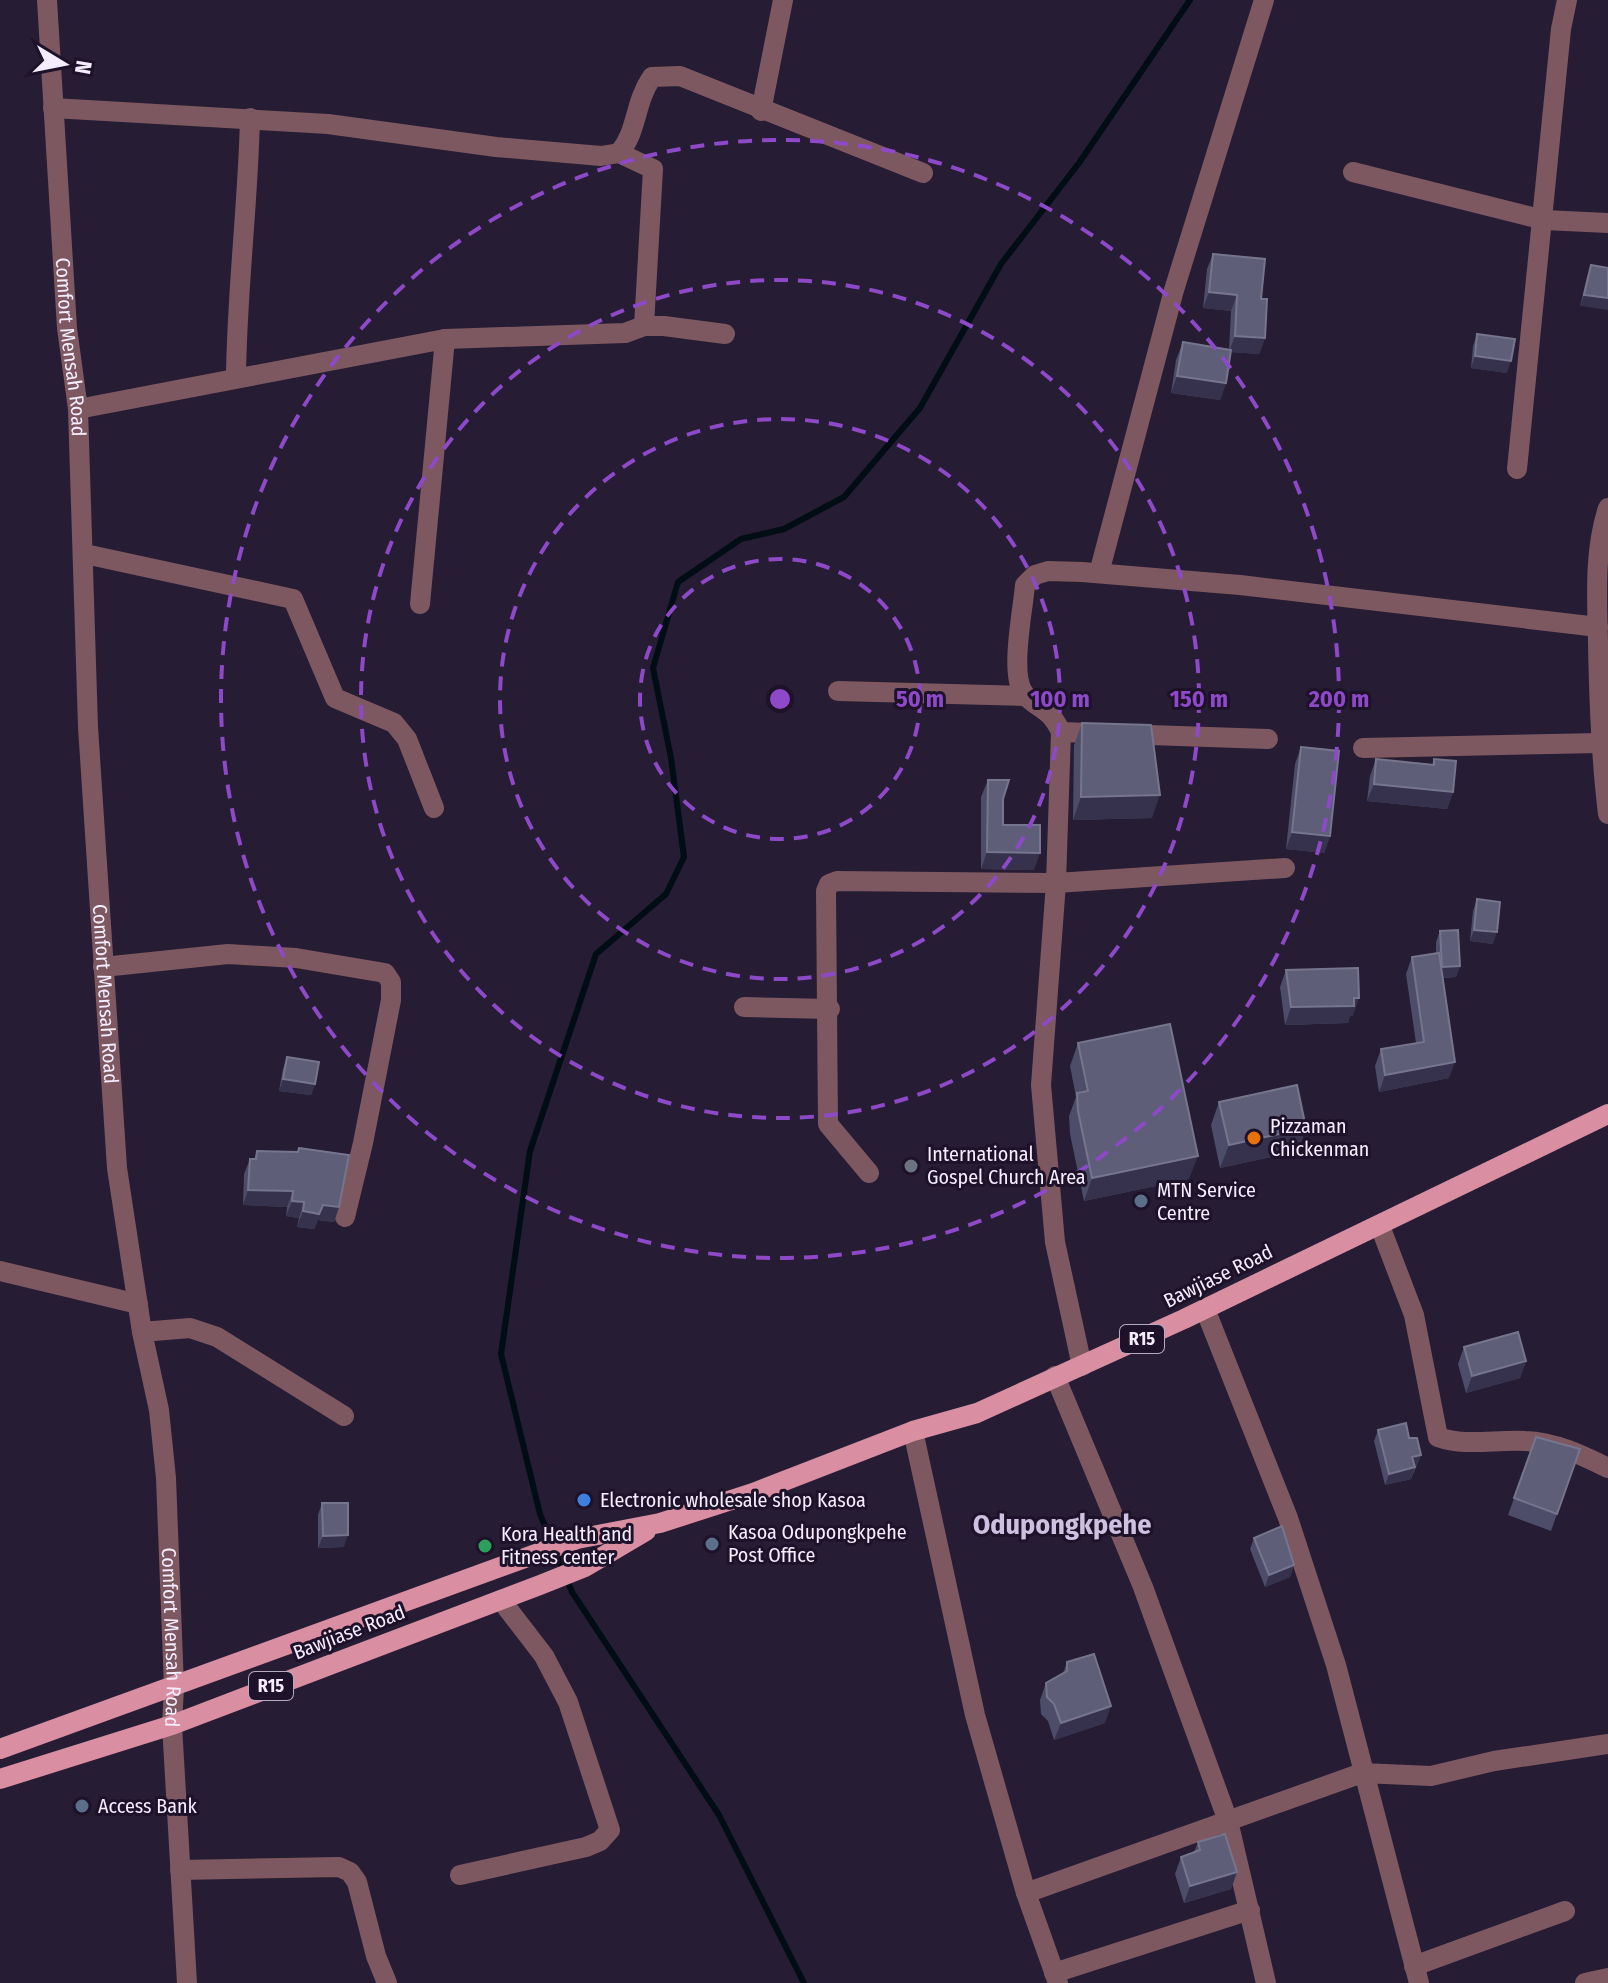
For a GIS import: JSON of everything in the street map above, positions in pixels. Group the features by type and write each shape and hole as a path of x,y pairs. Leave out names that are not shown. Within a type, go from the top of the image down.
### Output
{"main road":[{"name":"Bawjiase Road","path":"0,1749 577,1539 660,1523 753,1493 913,1431 977,1413 1205,1309 1608,1114"},
{"name":"Bawjiase Road","path":"0,1779 172,1725 540,1585 585,1567 660,1523"}],"street":[{"name":"Comfort Mensah Road","path":"47,0 67,328 78,409 85,554 88,727 117,1168 142,1332 159,1410 166,1478 174,1687 172,1725 187,1983"},
{"path":"761,111 783,0"},
{"path":"1099,573 1174,290 1264,0"},
{"path":"1517,469 1561,29 1567,0"},
{"path":"619,153 630,141 639,96 652,77 680,76 761,111 923,173"},
{"path":"53,108 328,124 496,147 601,156 619,153 653,169 644,326"},
{"path":"236,376 238,269 246,209 250,118"},
{"path":"1353,172 1544,220 1608,223"},
{"path":"78,409 236,376 445,339 625,333 644,326 725,334"},
{"path":"420,604 445,339"},
{"path":"1608,508 1598,539 1600,743 1608,814"},
{"path":"85,554 293,599 335,698 394,723 407,739 434,808"},
{"path":"1082,1366 1055,1242 1041,1085 1056,883 1061,732 1052,713 1025,696 1017,681 1025,585 1035,575 1048,571 1099,573 1240,585 1598,627"},
{"path":"838,691 1025,696"},
{"path":"1061,732 1268,739"},
{"path":"1363,748 1600,743"},
{"path":"869,1173 828,1124 830,1009 826,891 829,884 837,881 1056,883 1285,868"},
{"path":"103,967 228,954 296,958 385,973 391,982 391,1000 345,1217"},
{"path":"744,1007 830,1009"},
{"path":"1380,1226 1414,1315 1438,1437 1454,1443 1527,1440 1574,1451 1608,1468"},
{"path":"0,1271 138,1304"},
{"path":"1205,1309 1288,1518 1336,1665 1417,1974 1565,1911"},
{"path":"142,1332 190,1328 217,1337 344,1416"},
{"path":"1055,1376 1143,1587 1228,1821 1266,1983"},
{"path":"913,1431 975,1715 1026,1893 1056,1978 1250,1910"},
{"path":"460,1875 586,1847 600,1841 610,1830 568,1702 544,1656 501,1600"},
{"path":"1026,1893 1362,1773 1431,1776 1494,1761 1608,1744"},
{"path":"180,1870 339,1867 350,1872 357,1882 376,1956 387,1983"},
{"path":"1585,1983 1608,1978"}],"building":[{"path":"1213,254 1265,259 1261,299 1267,299 1265,338 1235,336 1237,295 1209,292"},
{"path":"1591,265 1608,268 1608,298 1584,295"},
{"path":"1477,334 1515,339 1511,361 1475,356"},
{"path":"1183,342 1231,350 1226,383 1177,376"},
{"path":"1082,723 1151,725 1160,795 1081,797"},
{"path":"1301,747 1339,751 1330,836 1292,832"},
{"path":"1376,759 1434,765 1434,759 1456,761 1453,792 1374,784"},
{"path":"988,780 1009,780 1003,799 1003,825 1040,825 1040,853 987,852"},
{"path":"1477,899 1500,902 1497,932 1474,930"},
{"path":"1458,930 1460,966 1442,967 1440,931"},
{"path":"1439,953 1455,1062 1385,1075 1381,1049 1424,1042 1412,957"},
{"path":"1358,968 1359,998 1354,998 1354,1006 1291,1007 1286,970"},
{"path":"1170,1024 1198,1156 1092,1178 1078,1111 1077,1093 1088,1091 1078,1043"},
{"path":"287,1057 319,1062 315,1084 283,1079"},
{"path":"1297,1085 1306,1128 1229,1145 1219,1102"},
{"path":"299,1148 349,1155 339,1207 323,1205 319,1214 303,1211 304,1202 292,1201 293,1191 248,1190 250,1159 256,1159 257,1151 298,1152"},
{"path":"1518,1332 1526,1361 1472,1376 1464,1347"},
{"path":"1406,1423 1409,1438 1417,1438 1421,1455 1412,1457 1415,1467 1389,1474 1378,1430"},
{"path":"1536,1437 1580,1449 1557,1514 1514,1498"},
{"path":"322,1503 348,1503 348,1535 323,1536"},
{"path":"1282,1526 1294,1565 1269,1575 1254,1538"},
{"path":"1094,1654 1111,1706 1061,1723 1054,1704 1047,1697 1046,1683 1067,1671 1067,1662"},
{"path":"1225,1834 1237,1872 1190,1886 1181,1857 1200,1850 1198,1842"}],"waterway":[{"path":"804,1983 719,1815 572,1592 540,1514 501,1354 530,1151 596,954 666,894 684,857 671,758 653,668 678,582 741,539 784,529 844,497 920,408 1001,264 1079,163 1190,0"}],"place":[{"name":"Pizzaman Chickenman","path":"1254,1138"},
{"name":"International Gospel Church Area","path":"911,1166"},
{"name":"MTN Service Centre","path":"1141,1201"},
{"name":"Electronic wholesale shop Kasoa","path":"584,1500"},
{"name":"Kasoa Odupongkpehe Post Office","path":"712,1544"},
{"name":"Kora Health and Fitness center","path":"485,1546"},
{"name":"Access Bank","path":"82,1806"}],"district":[{"name":"Odupongkpehe","path":"1062,1524"}]}
